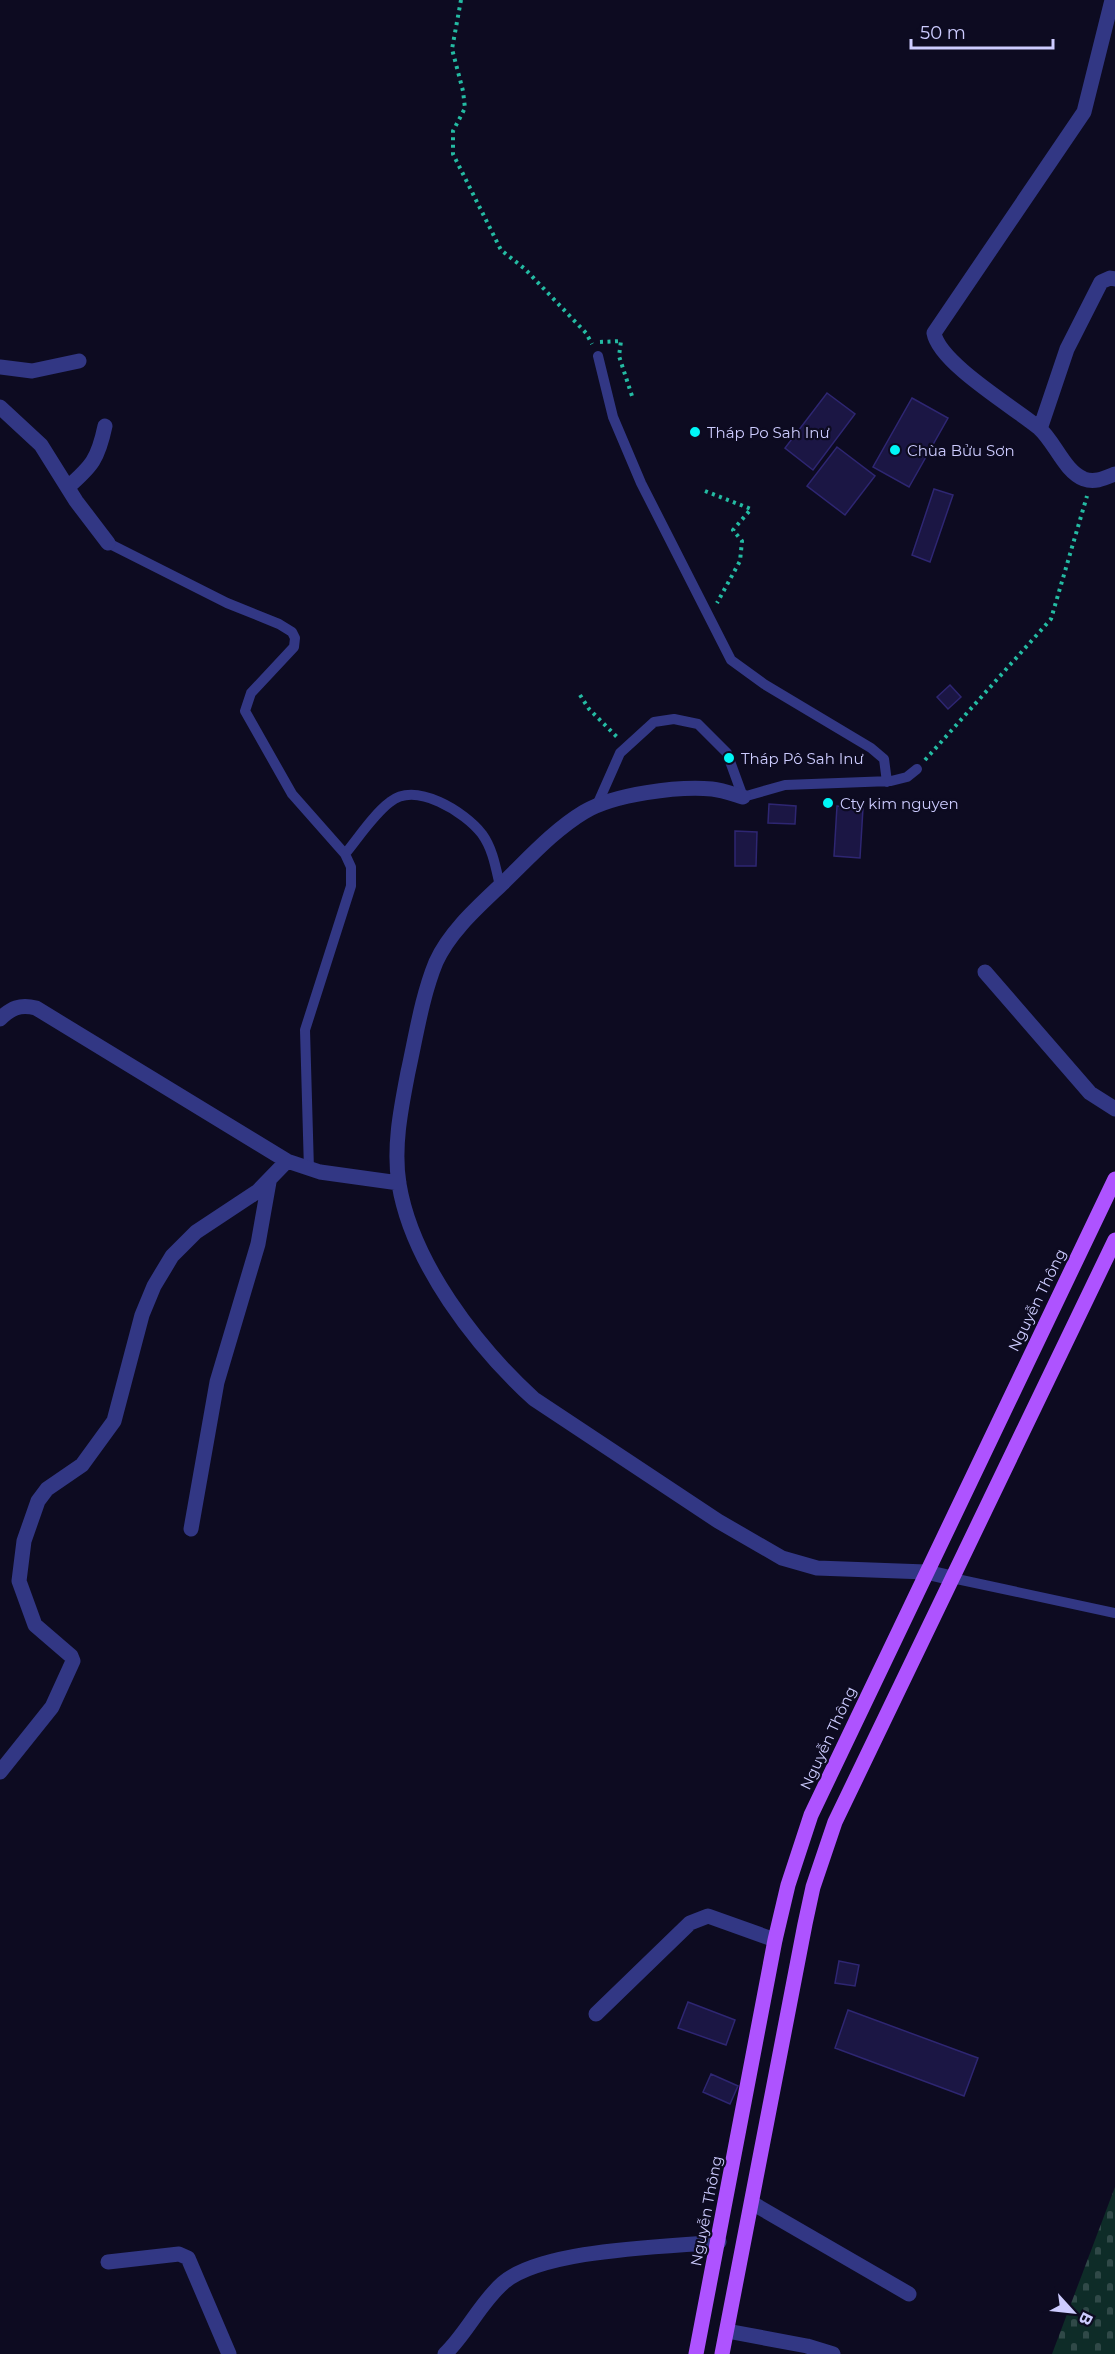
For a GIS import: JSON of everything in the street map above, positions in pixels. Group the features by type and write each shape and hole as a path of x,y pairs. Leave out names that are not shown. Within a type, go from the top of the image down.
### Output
{"main road":[{"name":"Nguyễn Thông","path":"696,2354 775,1940 788,1885 811,1815 1115,1179"},
{"path":"722,2354 805,1924 822,1857 836,1822 1115,1240"}],"street":[{"path":"1112,0 1111,34 1084,112 934,333 940,347 990,393 1040,429 1076,475 1092,481 1115,474"},
{"path":"1040,429 1067,349 1101,282 1110,278 1115,279"},
{"path":"0,367 32,371 79,361"},
{"path":"0,407 41,445 108,543"},
{"path":"68,487 92,466 100,451 105,426"},
{"path":"743,797 713,789 694,789 628,796 597,805 571,821 474,910 441,953 434,971 410,1063 398,1128 399,1184 413,1234 437,1282 510,1377 534,1398 718,1521 782,1558 817,1568 926,1572 952,1578"},
{"path":"985,972 1090,1093 1115,1109"},
{"path":"0,1019 9,1010 20,1006 36,1008 286,1161 309,1170 399,1184"},
{"path":"0,1772 52,1707 73,1661 71,1656 35,1625 19,1581 24,1540 38,1501 47,1489 81,1465 114,1421 142,1315 154,1286 172,1256 196,1232 243,1202 269,1182 286,1161"},
{"path":"191,1528 217,1382 258,1244 269,1182"},
{"path":"596,2014 690,1923 708,1916 775,1940"},
{"path":"752,2203 909,2294"},
{"path":"445,2354 494,2291 529,2266 564,2258 718,2242"},
{"path":"108,2262 179,2254 188,2258 229,2354"},
{"path":"727,2331 807,2346 833,2354"}],"lane":[{"path":"598,356 613,417 641,483 732,660 772,689 871,748 884,759 887,782"},
{"path":"108,543 151,567 292,632 294,647 251,693 245,711 292,794 345,854 351,867 351,886 305,1030 309,1170"},
{"path":"597,805 620,753 654,722 674,719 698,724 728,753 743,797 785,785 887,782 907,777 917,770"},
{"path":"345,854 391,801 411,794 423,795 438,800 482,834 493,858 500,886"},
{"path":"952,1578 1115,1613"}],"path":[{"path":"461,0 452,49 465,108 453,131 453,154 501,249 525,269 586,333 594,347 601,341 621,341 620,356 632,396"},
{"path":"917,770 1051,619 1092,481"},
{"path":"705,491 752,509 733,530 742,541 740,561 709,615"},
{"path":"580,695 590,710 614,735"}],"green space":[{"path":"1115,2187 1115,2354 1052,2354"}],"building":[{"path":"827,393 855,414 813,470 785,448"},
{"path":"912,398 948,418 909,487 873,467"},
{"path":"837,447 875,476 845,515 807,486"},
{"path":"934,489 953,495 930,562 912,555"},
{"path":"950,685 961,697 948,709 937,697"},
{"path":"769,804 796,806 795,824 768,823"},
{"path":"837,806 863,808 860,858 834,856"},
{"path":"735,831 757,832 756,866 735,866"},
{"path":"839,1961 859,1965 855,1986 835,1983"},
{"path":"688,2002 735,2020 726,2045 678,2028"},
{"path":"848,2010 978,2058 964,2096 835,2048"},
{"path":"711,2074 738,2086 730,2104 703,2092"}],"place":[{"name":"Tháp Po Sah Inư","path":"695,432"},
{"name":"Chùa Bửu Sơn","path":"895,450"},
{"name":"Tháp Pô Sah Inư","path":"729,758"},
{"name":"Cty kim nguyen","path":"828,803"}]}
